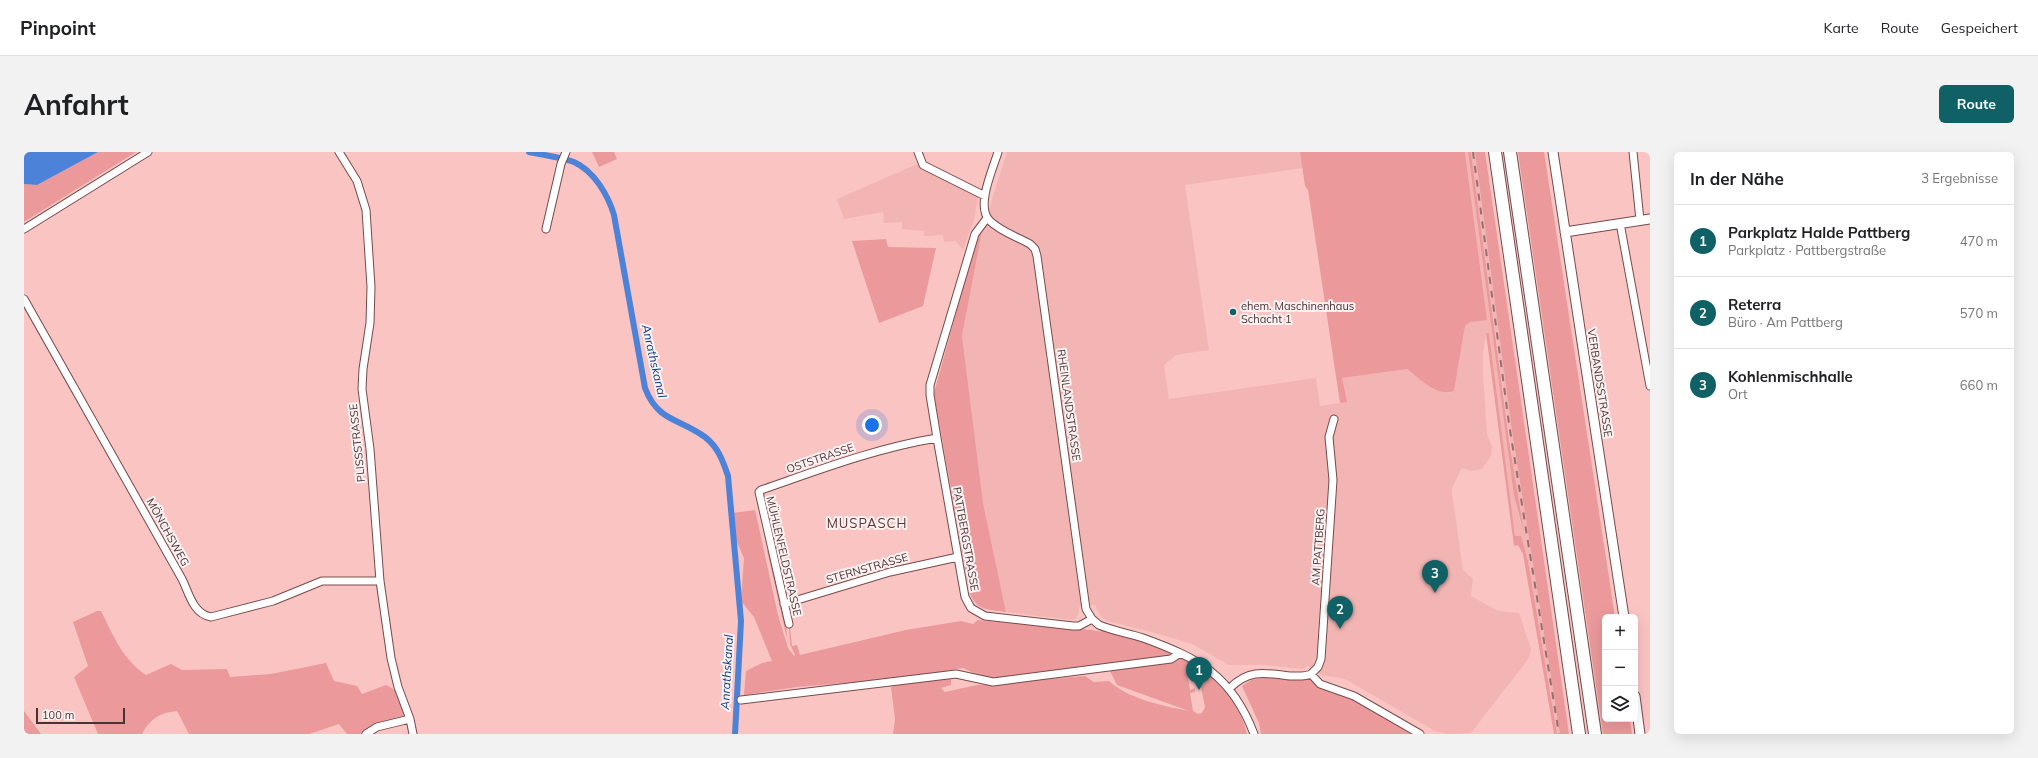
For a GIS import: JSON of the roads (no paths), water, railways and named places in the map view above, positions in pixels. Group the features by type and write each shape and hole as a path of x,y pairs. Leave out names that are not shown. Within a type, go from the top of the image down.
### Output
{"highway":[{"path":"1495,152 1579,734"},
{"path":"1510,152 1595,734"}],"main road":[{"name":"VERBANDSSTRASSE","path":"1553,152 1624,614"},
{"path":"1565,232 1650,219"},
{"path":"1638,719 1640,734"}],"street":[{"path":"24,229 148,152"},
{"name":"PLISSSTRASSE","path":"339,152 362,192 368,229 371,287 370,323 363,369 362,389 370,449 380,581 393,671 410,719 413,734"},
{"path":"918,152 923,164 984,196"},
{"path":"988,218 984,210 984,196 998,152"},
{"path":"1633,152 1640,220"},
{"path":"546,229 564,154"},
{"name":"PATTBERGSTRASSE","path":"988,218 975,234 930,385 930,395 937,438 967,603 978,613 995,618 1073,626 1079,626 1092,619"},
{"name":"RHEINLANDSTRASSE","path":"988,218 994,224 1030,244 1035,249 1037,256 1086,609 1092,619"},
{"path":"1620,223 1650,386"},
{"name":"MÖNCHSWEG","path":"24,299 174,565 197,611 203,616 211,617 273,601 322,581 380,581"},
{"name":"AM PATTBERG","path":"1311,674 1318,667 1321,659 1333,480 1329,437 1334,419"},
{"name":"OSTSTRASSE","path":"758,492 879,450 901,444 937,438"},
{"name":"MÜHLENFELDSTRASSE","path":"758,492 789,624"},
{"name":"STERNSTRASSE","path":"784,604 890,572 958,557"},
{"path":"1092,619 1099,625 1109,629 1141,637 1180,653 1208,669 1230,688 1246,714 1254,734"},
{"path":"741,700 956,674 993,682 1171,659 1180,653"},
{"path":"1230,688 1240,678 1252,674 1300,676 1311,674 1320,684 1354,696 1420,734"},
{"path":"366,734 377,727 410,719"}],"water":[{"path":"24,152 98,152 37,185 24,184"}],"waterway":[{"name":"Anrathskanal","path":"529,152 574,162 588,171 604,192 614,215 645,388 650,399 663,413 710,441 720,455 726,470 728,476 741,621 735,734"}],"railway":[{"path":"1473,152 1509,424 1559,734"}],"place":[{"name":"ehem. Maschinenhaus Schacht 1","path":"1233,312"},
{"name":"Kohlenmischhalle","path":"1435,593"},
{"name":"Reterra","path":"1340,629"},
{"name":"Parkplatz Halde Pattberg","path":"1199,690"}],"district":[{"name":"MUSPASCH","path":"867,523"}]}
